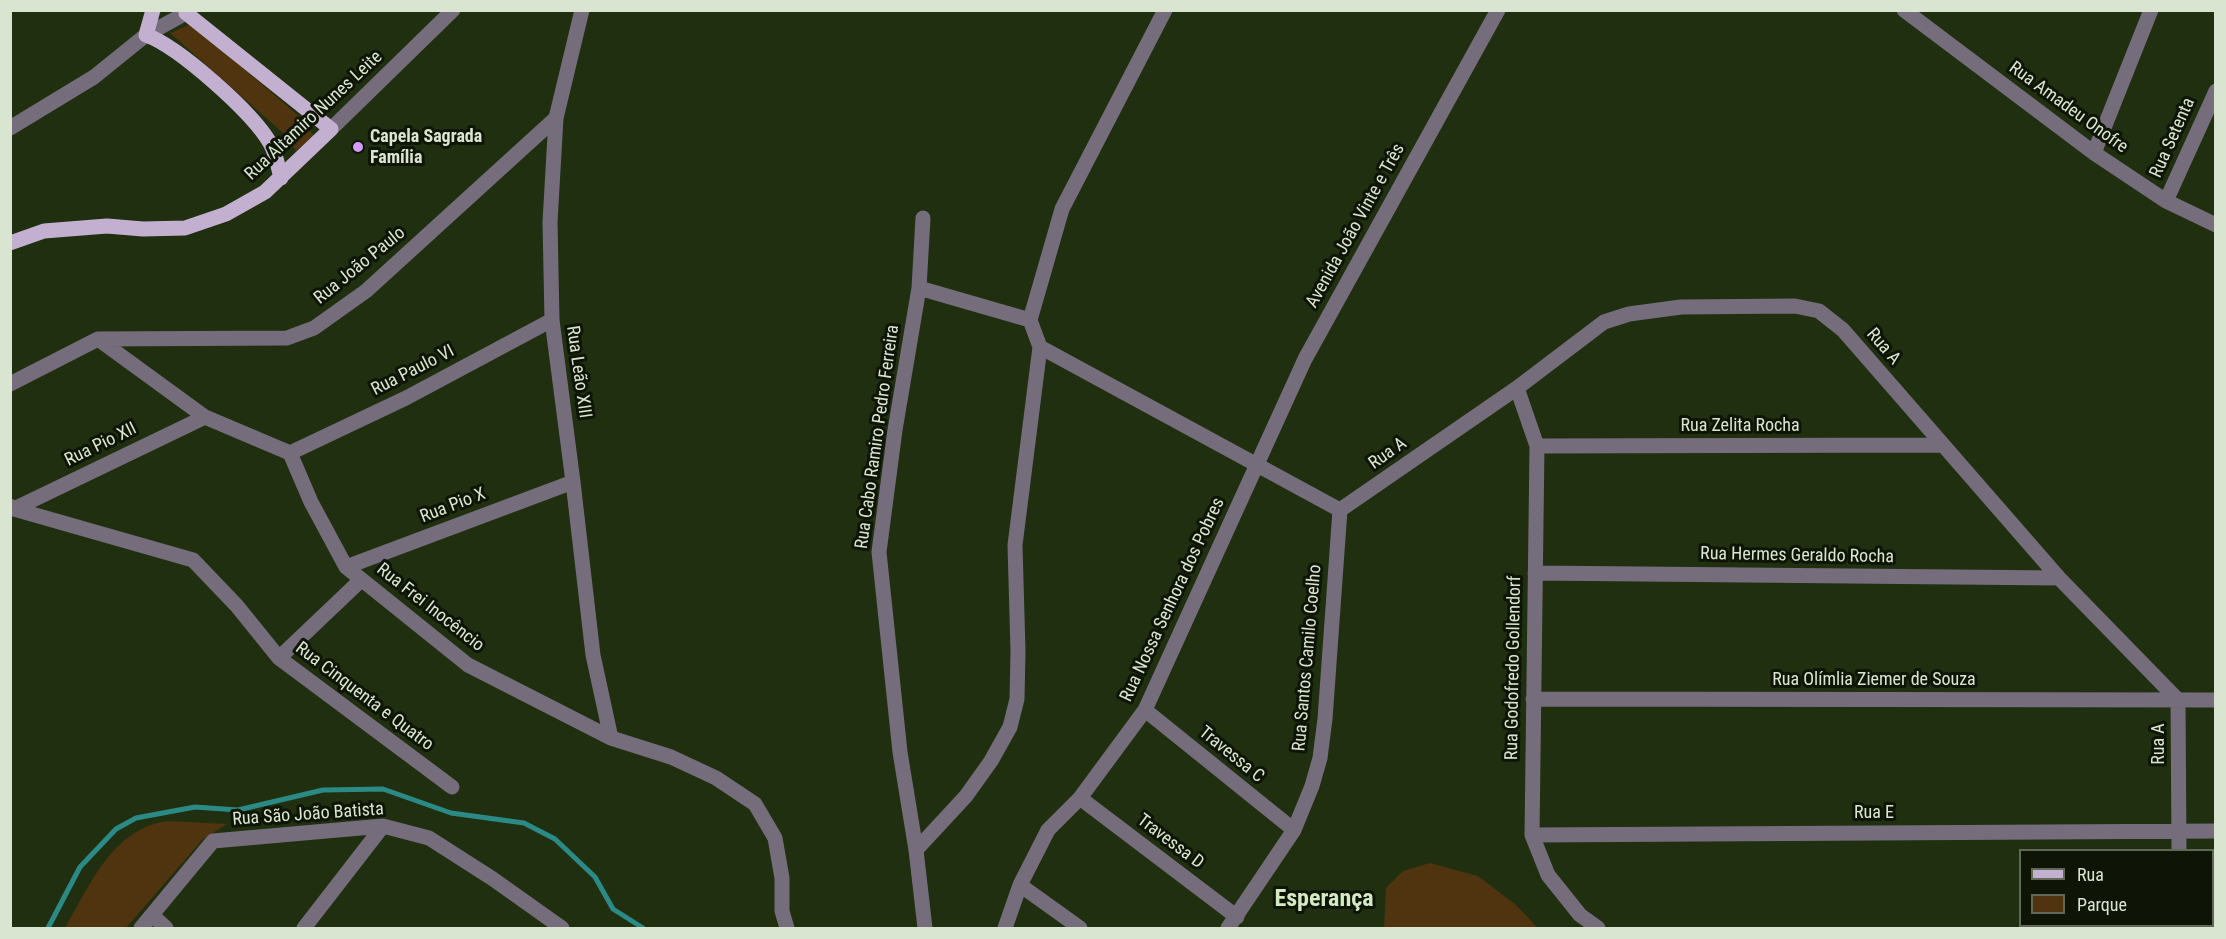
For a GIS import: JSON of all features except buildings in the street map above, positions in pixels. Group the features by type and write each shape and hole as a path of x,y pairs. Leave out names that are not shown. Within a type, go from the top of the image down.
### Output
{"main road":[{"path":"153,10 146,35 158,39 225,92 256,124 271,144 281,178"},
{"path":"187,12 331,129"},
{"name":"Rua Altamiro Nunes Leite","path":"10,243 44,231 86,227 185,228 226,214 265,192 331,129"}],"street":[{"name":"Rua Altamiro Nunes Leite","path":"331,129 453,10"},
{"name":"Rua Leão XIII","path":"582,10 556,118 550,222 552,320 593,655 611,738"},
{"path":"916,850 966,796 991,761 1010,727 1017,699 1015,545 1040,347 1030,320 1062,209 1165,10"},
{"name":"Avenida João Vinte e Três","path":"1257,465 1305,359 1498,10"},
{"name":"Rua Amadeu Onofre","path":"1904,10 2094,153 2166,201 2216,225"},
{"path":"2094,153 2151,10"},
{"path":"10,128 94,77 146,35 187,12"},
{"name":"Rua Setenta","path":"2166,201 2216,91"},
{"name":"Rua João Paulo","path":"10,384 98,339 286,338 314,328 366,291 556,118"},
{"name":"Rua Cabo Ramiro Pedro Ferreira","path":"923,218 919,288 895,430 879,552 900,752 916,850 925,928"},
{"path":"919,288 1030,320"},
{"name":"Rua A","path":"1340,510 1517,388 1604,322 1629,314 1681,307 1795,306 1819,311 1843,330 2059,578 2178,700 2179,849"},
{"name":"Rua Paulo VI","path":"290,453 406,398 552,320"},
{"path":"98,339 205,417 290,453"},
{"path":"1040,347 1340,510"},
{"name":"Rua Godofredo Gollendorf","path":"1517,388 1537,447 1532,835 1548,875 1580,915 1598,928"},
{"name":"Rua Pio XII","path":"12,507 205,417"},
{"name":"Rua Zelita Rocha","path":"1537,447 1943,445"},
{"name":"Rua Frei Inocêncio","path":"290,453 311,502 346,567 468,665 611,738 671,757 716,778 754,804 775,838 782,878 782,910 787,928"},
{"name":"Rua Nossa Senhora dos Pobres","path":"1005,928 1020,885 1048,830 1080,798 1145,710 1257,465"},
{"name":"Rua Pio X","path":"346,567 573,482"},
{"name":"Rua Cinquenta e Quatro","path":"12,507 193,560 237,606 279,658 452,787"},
{"name":"Rua Santos Camilo Coelho","path":"1232,923 1294,830 1312,786 1320,758 1325,719 1340,510"},
{"name":"Rua Hermes Geraldo Rocha","path":"1535,573 2059,578"},
{"path":"279,658 361,580"},
{"name":"Rua Olímlia Ziemer de Souza","path":"1533,699 2216,700"},
{"name":"Travessa C","path":"1145,710 1294,830"},
{"name":"Travessa D","path":"1080,798 1232,923"},
{"path":"311,926 383,826"},
{"name":"Rua São João Batista","path":"141,928 213,841 383,826 429,838 493,879 562,928"},
{"name":"Rua E","path":"1532,835 2216,831"},
{"path":"1020,885 1080,928"},
{"path":"152,915 166,928"}],"green space":[{"path":"191,24 299,116 314,136 296,151 282,132 170,33"},
{"path":"169,821 227,824 203,839 126,928 65,928 94,877 118,846 133,834 149,826"},
{"path":"1430,863 1478,876 1516,905 1538,928 1384,928 1386,888 1403,871"}],"waterway":[{"path":"48,928 80,867 116,829 136,818 195,807 238,810 323,790 383,789 451,813 524,823 555,839 595,877 613,909 643,928"}],"place":[{"name":"Capela Sagrada Família","path":"358,147"}],"district":[{"name":"Esperança","path":"1324,900"}]}
